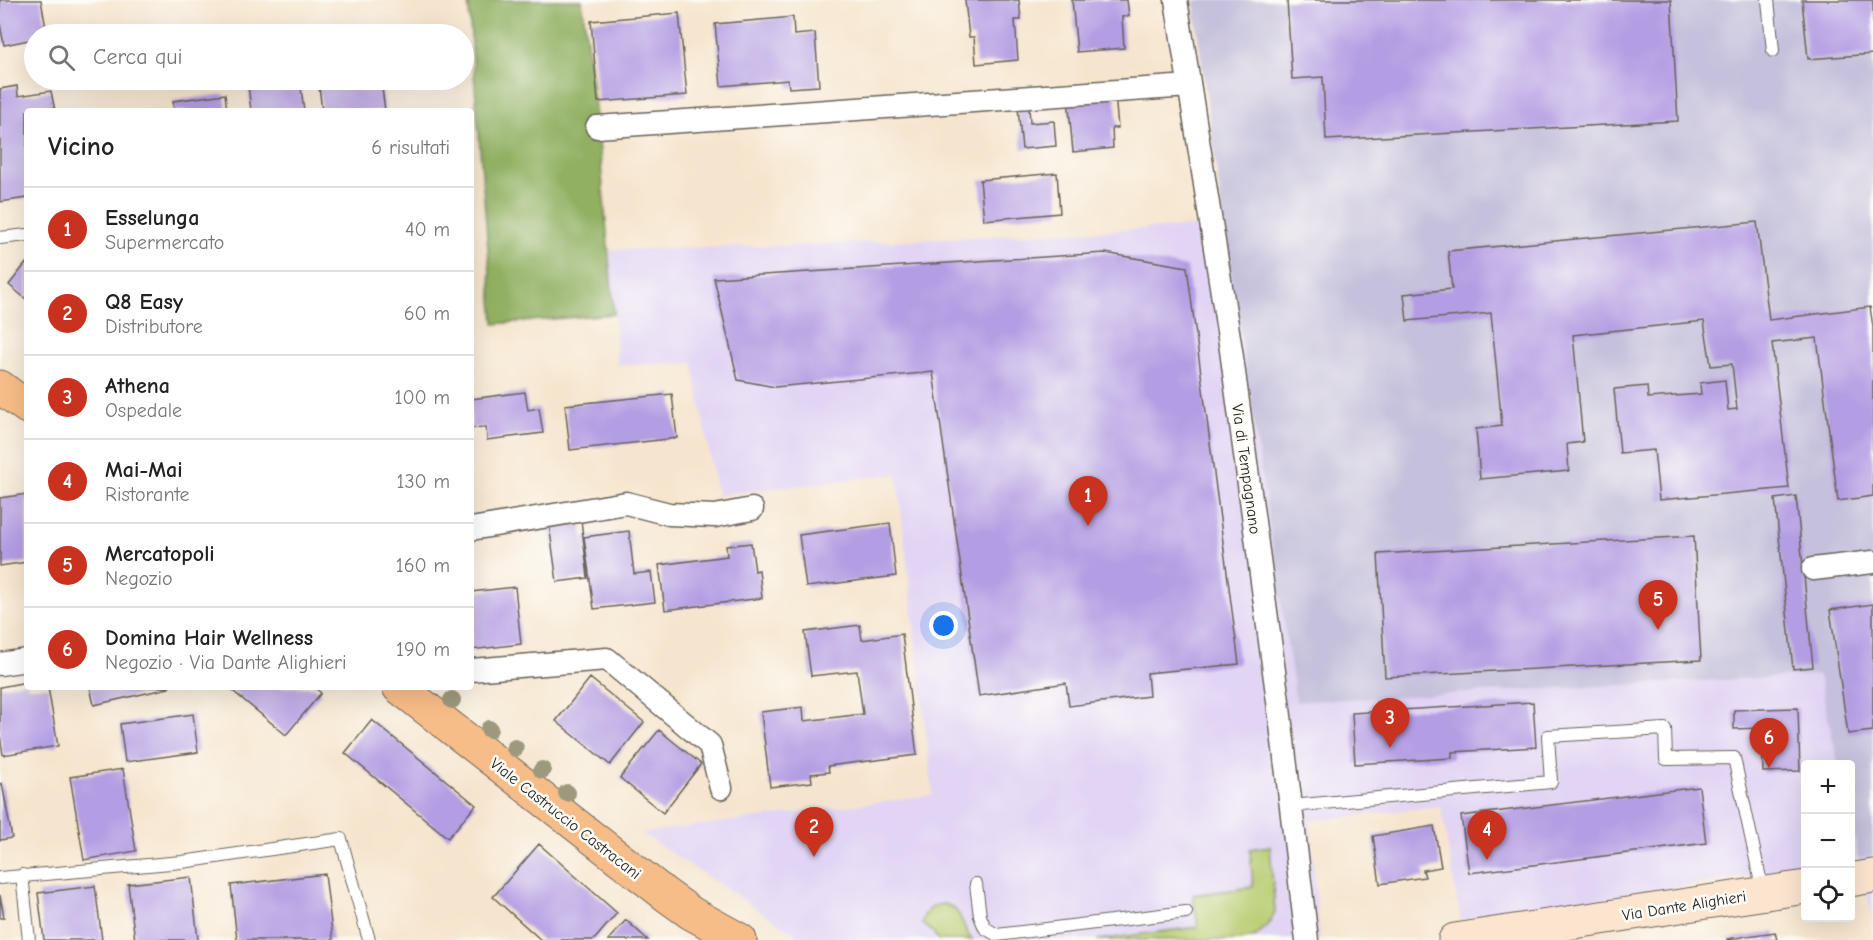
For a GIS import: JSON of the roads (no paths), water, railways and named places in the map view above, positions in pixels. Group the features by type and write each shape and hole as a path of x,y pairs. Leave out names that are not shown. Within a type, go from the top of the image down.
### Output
{"main road":[{"path":"0,387 24,405"},
{"name":"Viale Castruccio Castracani","path":"408,690 666,896 740,940"},
{"path":"1855,879 1873,876"},
{"name":"Via Dante Alighieri","path":"1455,940 1801,888"}],"street":[{"name":"Via di Tempagnano","path":"1176,0 1232,350 1279,704 1307,940"},
{"path":"597,127 1189,86"},
{"path":"474,528 626,503 669,514 715,516 752,509"},
{"path":"1813,569 1873,562"},
{"path":"474,670 607,659 710,744 721,788"},
{"path":"0,664 24,660"}],"lane":[{"path":"1768,0 1773,51"},
{"path":"0,238 24,235"},
{"path":"1291,806 1551,782 1548,736 1665,729 1666,759 1734,758 1764,893"},
{"path":"0,878 182,862 341,839 369,940"},
{"path":"22,875 29,940"},
{"path":"976,884 980,916 985,928 997,935 1186,912"}],"place":[{"name":"Esselunga","path":"1088,526"},
{"name":"Mercatopoli","path":"1658,630"},
{"name":"Athena","path":"1390,748"},
{"name":"Domina Hair Wellness","path":"1769,768"},
{"name":"Q8 Easy","path":"814,857"},
{"name":"Mai-Mai","path":"1487,860"}]}
